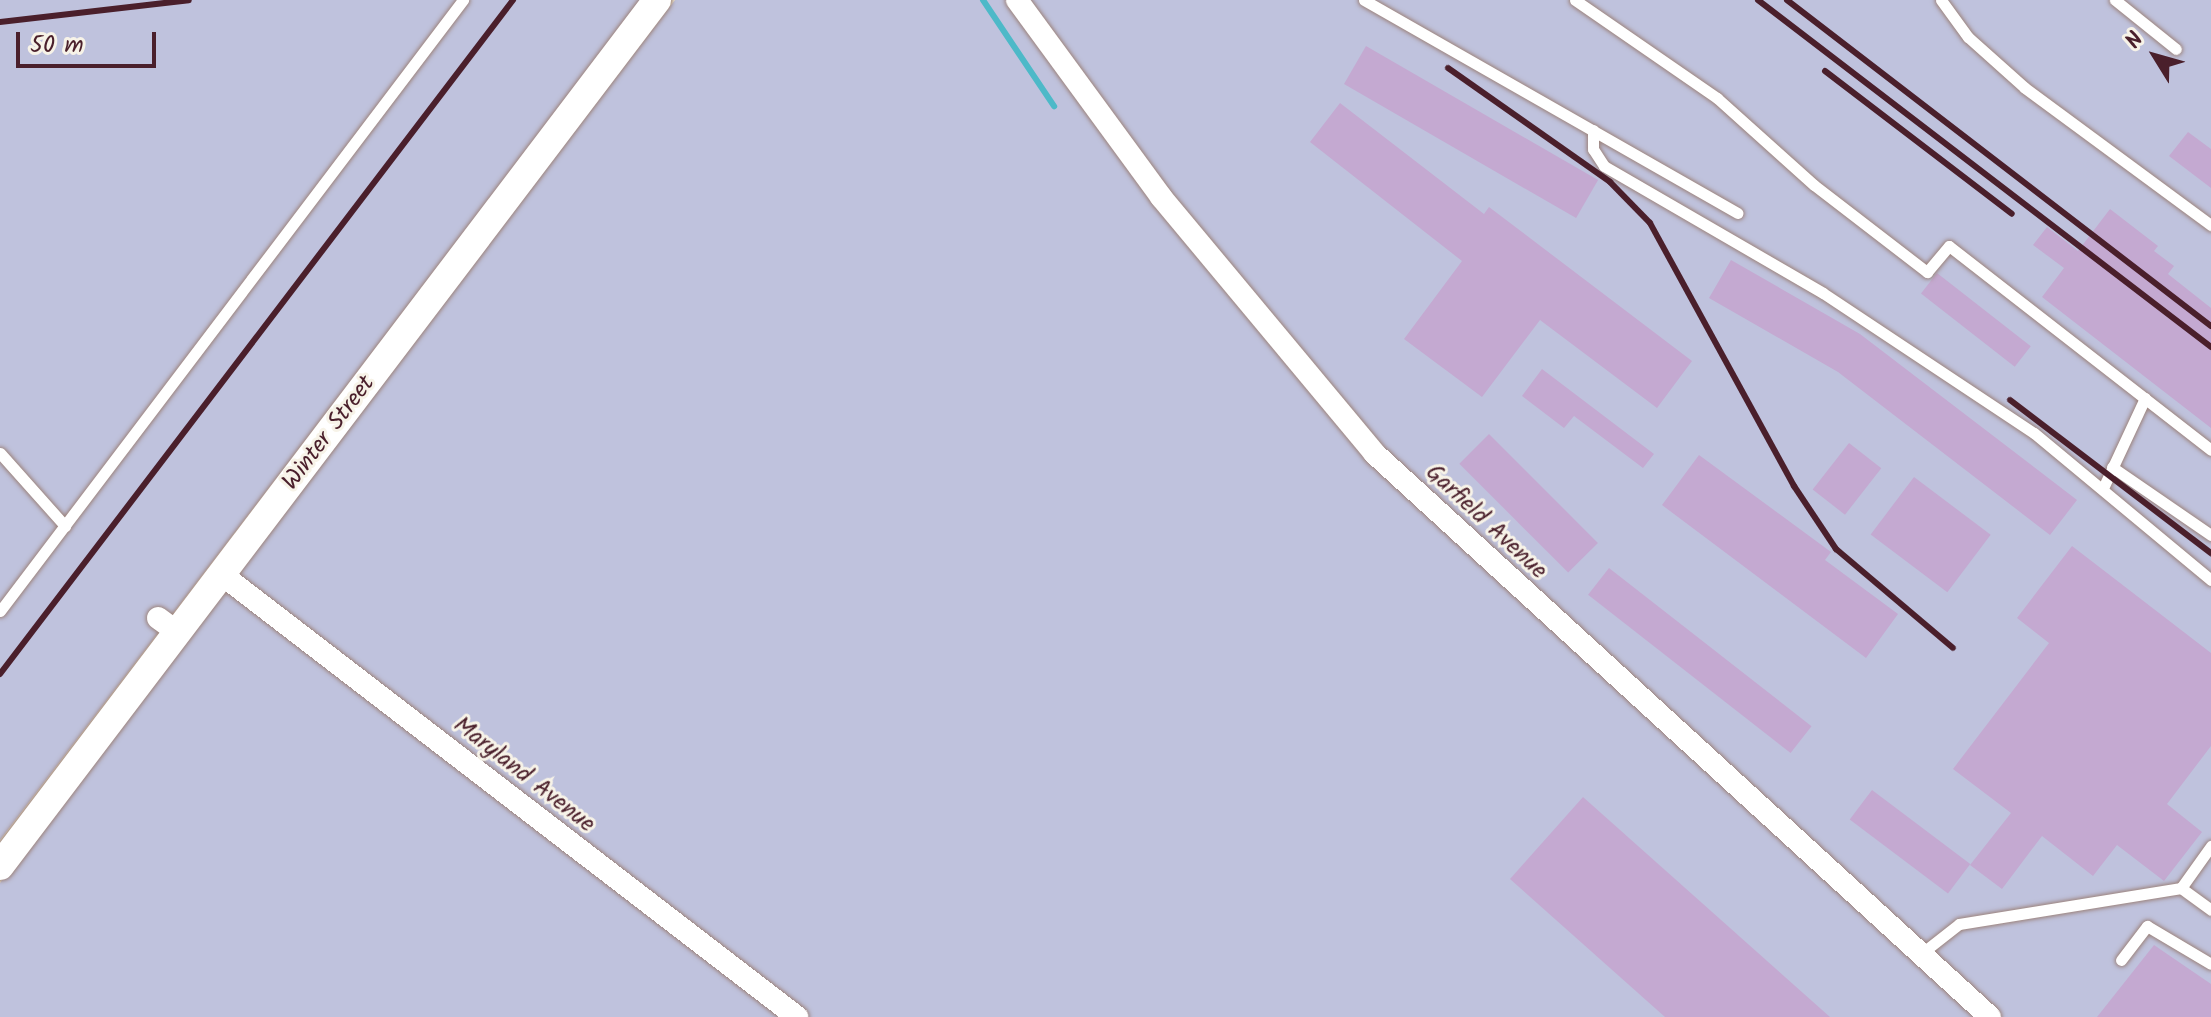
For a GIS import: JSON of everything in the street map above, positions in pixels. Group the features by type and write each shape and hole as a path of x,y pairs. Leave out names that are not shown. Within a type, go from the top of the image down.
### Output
{"street":[{"name":"Winter Street","path":"0,866 167,625 221,574 657,0"},
{"name":"Garfield Avenue","path":"1017,0 1161,197 1374,453 1990,1017"},
{"name":"Maryland Avenue","path":"221,574 797,1017"}],"lane":[{"path":"0,611 463,0"},
{"path":"1364,0 1738,213"},
{"path":"1575,0 1717,98 1814,185 1927,272 1949,246 2211,450"},
{"path":"1941,0 1968,37 2025,88 2211,225"},
{"path":"2115,0 2176,49"},
{"path":"1593,130 1593,149 1604,166 1848,309 2104,486 2211,580"},
{"path":"2104,486 2145,398"},
{"path":"0,453 65,526"},
{"path":"2112,467 2211,535"},
{"path":"1922,953 1959,924 2181,888 2211,846"},
{"path":"2181,888 2211,910"},
{"path":"2121,960 2147,926 2211,964"}],"shaded area":[{"path":"0,0 641,0 0,840"},
{"path":"675,0 2211,0 2211,1017 0,1017 0,883"}],"building":[{"path":"1366,46 1598,180 1576,218 1344,84"},
{"path":"1340,103 1484,214 1489,207 1692,361 1657,408 1540,320 1482,397 1404,339 1462,261 1310,142"},
{"path":"2188,132 2211,149 2211,188 2169,156"},
{"path":"2110,209 2158,246 2154,251 2174,266 2168,274 2211,308 2211,428 2042,297 2064,268 2033,245 2047,227 2078,251"},
{"path":"1731,260 1860,334 2077,500 2050,535 1838,372 1709,298"},
{"path":"1937,273 2031,346 2015,367 1921,293"},
{"path":"1542,369 1654,454 1643,468 1574,416 1564,428 1522,396"},
{"path":"1489,434 1598,543 1568,573 1459,464"},
{"path":"1849,443 1881,468 1845,515 1813,489"},
{"path":"1699,455 1831,552 1825,560 1898,614 1866,658 1662,505"},
{"path":"1914,477 1991,535 1947,592 1871,535"},
{"path":"2072,546 2211,653 2211,746 2167,804 2202,832 2164,881 2117,845 2093,876 2042,836 2002,889 1970,865 2011,813 1953,769 2049,643 2017,618"},
{"path":"1609,568 1812,726 1791,753 1588,595"},
{"path":"1872,790 1970,864 1948,894 1850,820"},
{"path":"1583,797 1830,1017 1665,1017 1510,879"},
{"path":"2154,945 2211,984 2211,1017 2097,1017"}],"waterway":[{"path":"983,0 1054,106"}],"railway":[{"path":"0,22 189,0"},
{"path":"0,674 513,0"},
{"path":"1758,0 2211,347"},
{"path":"1787,0 2211,326"},
{"path":"1448,68 1610,182 1650,223 1794,486 1836,549 1953,648"},
{"path":"1825,71 2012,214"},
{"path":"2010,400 2211,553"}]}
